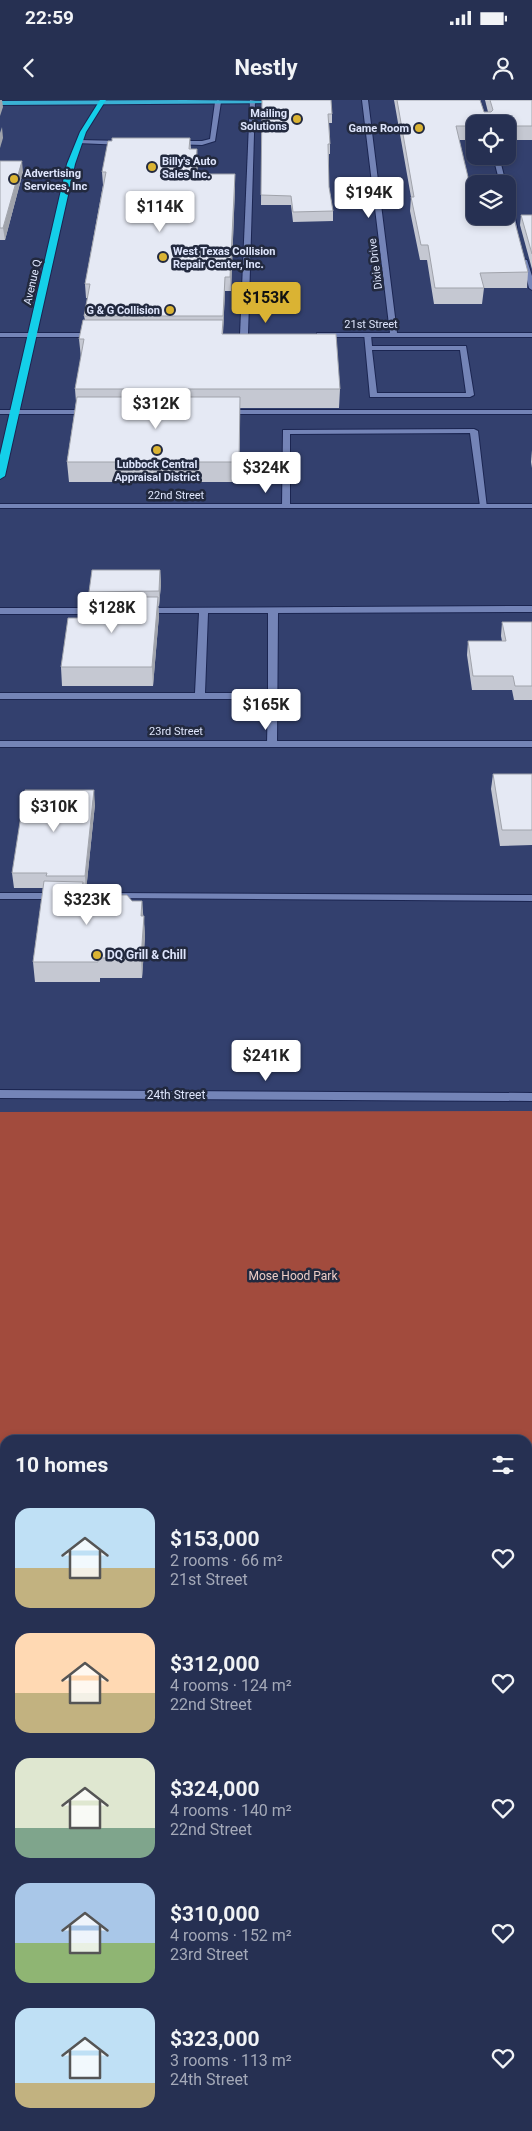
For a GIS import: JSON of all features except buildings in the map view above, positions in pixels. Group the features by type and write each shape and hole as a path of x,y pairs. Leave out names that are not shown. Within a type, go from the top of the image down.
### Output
{"highway":[{"name":"Avenue Q","path":"0,476 71,164 83,132 102,102"}],"main road":[{"path":"0,103 281,101"}],"street":[{"name":"Dixie Drive","path":"365,100 394,336"},
{"path":"244,336 252,101"},
{"path":"168,143 202,143 213,140 218,102"},
{"path":"79,142 129,143"},
{"path":"514,225 517,235"},
{"path":"522,253 532,288"},
{"path":"0,335 109,336"},
{"name":"21st Street","path":"310,336 532,335"},
{"path":"235,336 254,336"},
{"path":"367,336 374,396 470,395 463,348 369,348"},
{"path":"0,412 98,412"},
{"path":"217,412 532,412"},
{"path":"286,506 286,432 474,431 484,506"},
{"name":"22nd Street","path":"0,506 532,506"},
{"path":"136,611 532,609"},
{"path":"200,696 204,610"},
{"path":"272,744 273,610"},
{"path":"0,611 117,611"},
{"path":"0,696 272,696"},
{"name":"23rd Street","path":"0,744 532,744"},
{"path":"0,896 69,896"},
{"path":"98,896 532,898"},
{"name":"24th Street","path":"0,1094 532,1097"}],"green space":[{"name":"Mose Hood Park","path":"532,1111 532,1435 0,1435 0,1112"}],"place":[{"name":"Mailing Solutions","path":"297,119"},
{"name":"Game Room","path":"419,128"},
{"name":"Billy's Auto Sales Inc.","path":"152,167"},
{"name":"Advertising Services, Inc","path":"14,179"},
{"name":"West Texas Collision Repair Center, Inc.","path":"163,257"},
{"name":"G & G Collision","path":"170,310"},
{"name":"Lubbock Central Appraisal District","path":"157,450"},
{"name":"DQ Grill & Chill","path":"97,955"}]}
